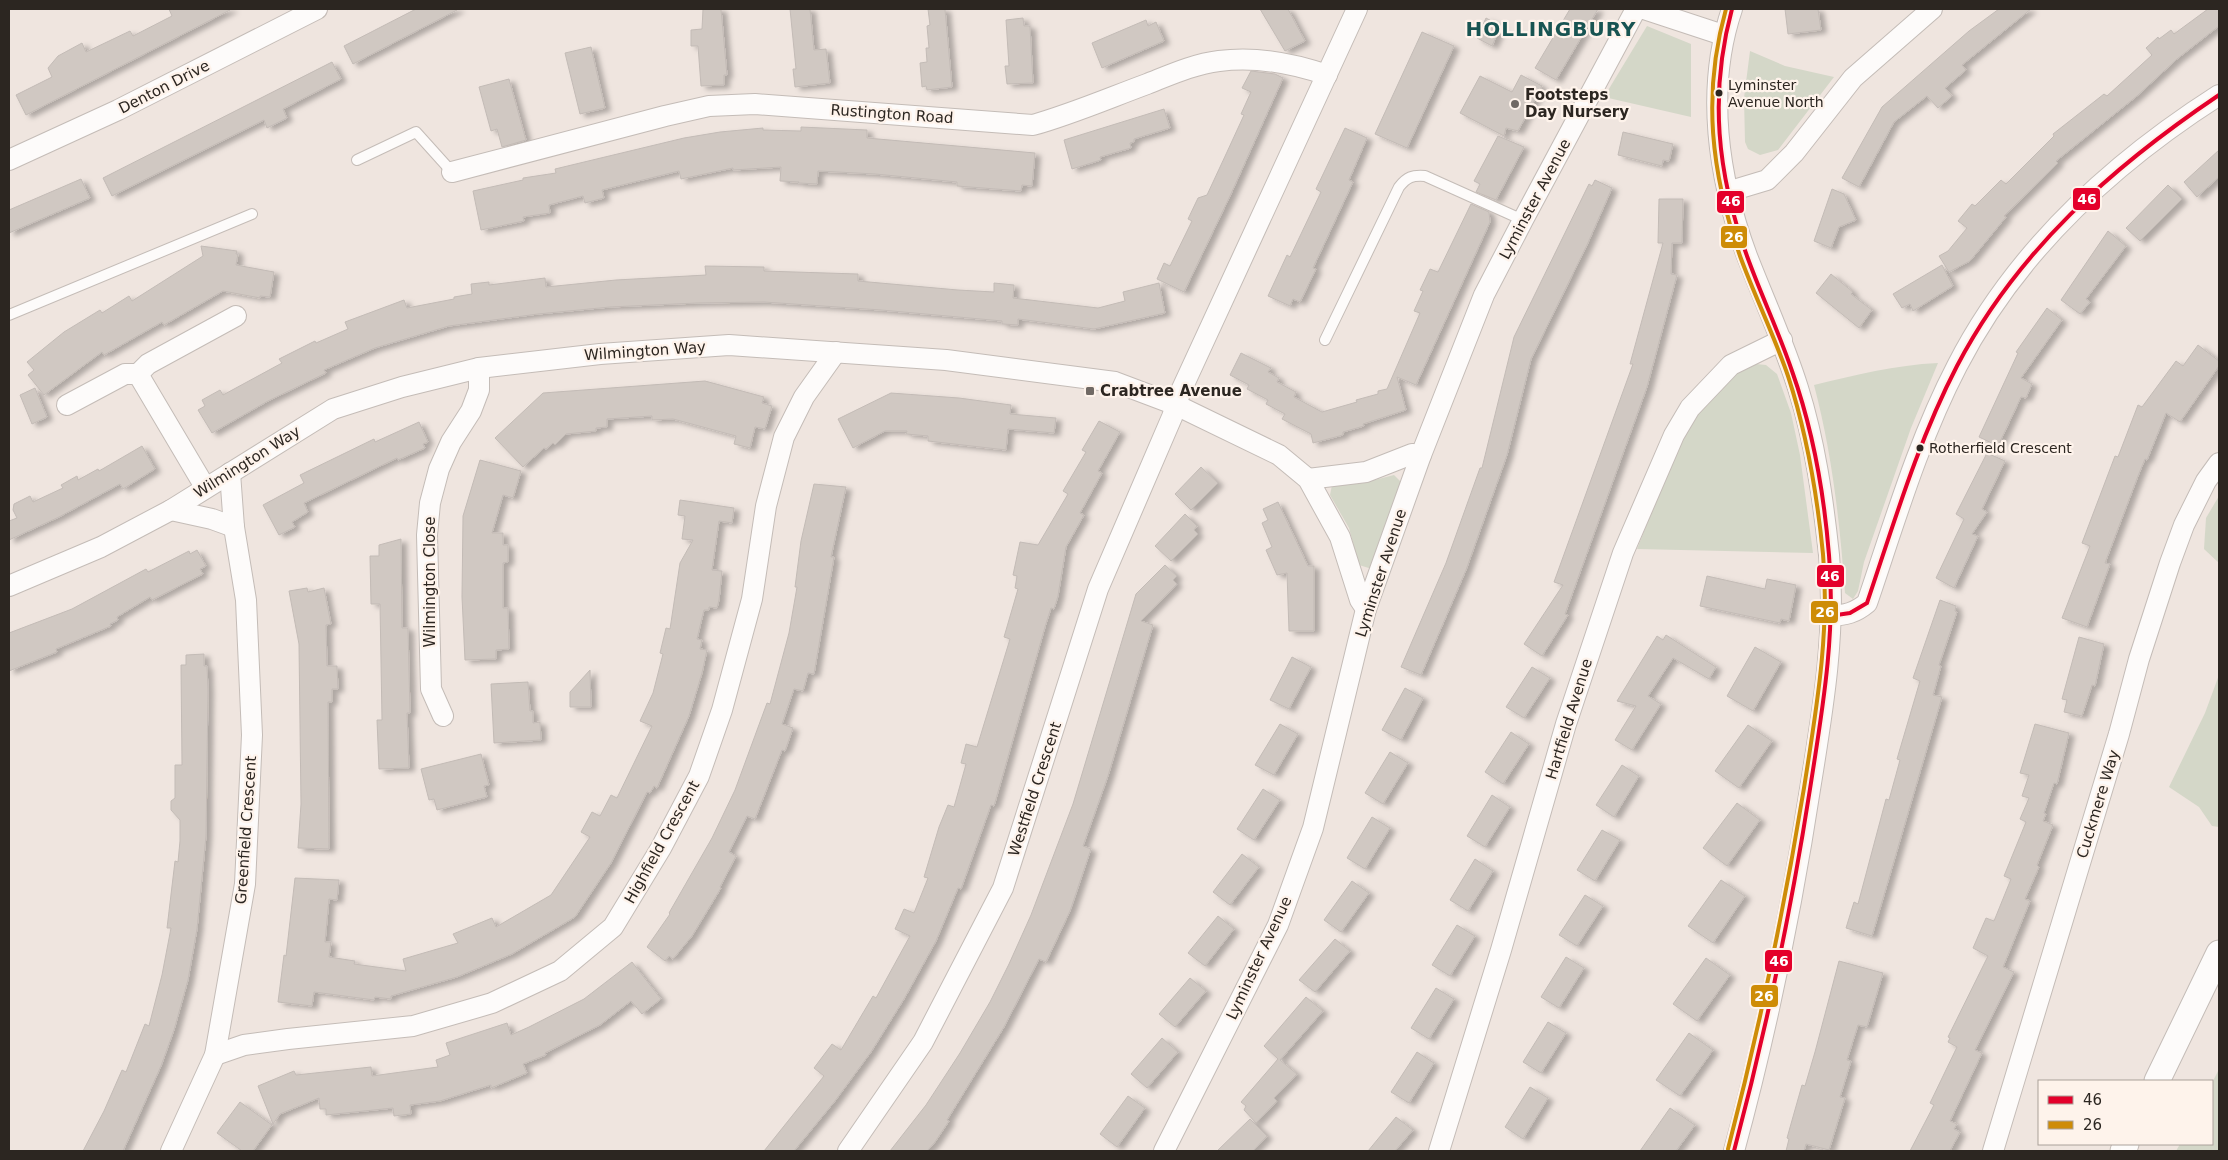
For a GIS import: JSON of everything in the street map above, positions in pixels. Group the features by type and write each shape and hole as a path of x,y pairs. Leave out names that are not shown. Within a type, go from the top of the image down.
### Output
{"street":[{"name":"Denton Drive","path":"9,160 118,110 317,9"},
{"path":"1176,405 1357,9"},
{"name":"Lyminster Avenue","path":"1164,1151 1278,925 1313,828 1366,609 1422,456 1484,296 1636,9"},
{"path":"1644,9 1723,35"},
{"path":"1732,9 1723,35 1718,91 1721,162 1727,192 1747,255 1782,340 1807,418 1816,464 1829,559 1830,616 1819,731 1800,853 1760,1049 1734,1151"},
{"path":"1727,192 1767,180 1794,153 1853,78 1932,9"},
{"name":"Rustington Road","path":"452,172 655,118 709,106 755,104 1033,125 1070,114 1181,71 1218,61 1255,59 1296,64 1327,75"},
{"path":"1830,616 1846,615 1857,611 1867,603 1919,452 1939,404 1975,332 1997,299 2044,238 2086,196 2131,157 2219,95"},
{"path":"67,405 126,374 138,374 148,364 236,316"},
{"name":"Hartfield Avenue","path":"1439,1151 1501,950 1566,724 1623,553 1674,435 1690,408 1731,365 1782,340"},
{"name":"Wilmington Way","path":"9,586 101,547 170,510 333,409 402,387 480,368 600,354 729,345 946,360 1116,382 1176,405 1280,455 1308,479 1340,537 1360,600 1366,609"},
{"name":"Highfield Crescent","path":"215,1055 244,1046 288,1039 413,1026 492,1003 560,970 613,927 662,848 699,776 722,710 752,599 766,506 784,437 804,397 836,352"},
{"name":"Wilmington Close","path":"443,716 432,689 427,535 430,503 439,469 451,442 472,411 479,390 480,368"},
{"path":"138,374 205,488"},
{"name":"Westfield Crescent","path":"848,1151 923,1042 1003,888 1098,589 1176,405"},
{"path":"1308,479 1366,472 1412,454 1422,456"},
{"name":"Cuckmere Way","path":"1993,1151 2119,734 2139,659 2170,564 2184,525 2206,481 2219,463"},
{"name":"Greenfield Crescent","path":"171,1151 215,1055 245,884 252,735 246,600 234,527 230,473"},
{"path":"170,510 212,519 234,527"},
{"path":"2157,1080 2219,953"}],"lane":[{"path":"357,160 416,132 452,172"},
{"path":"1325,340 1399,187 1407,178 1413,175 1424,176 1523,220"},
{"path":"9,315 252,214"}],"shaded area":[{"path":"1647,26 1691,44 1691,117 1604,97"},
{"path":"1750,51 1785,66 1834,77 1778,150 1760,155 1748,149 1745,142 1744,98"},
{"path":"1938,363 1911,428 1864,562 1858,591 1853,599 1845,593 1834,488 1826,436 1814,385 1891,368"},
{"path":"1756,364 1766,365 1777,374 1791,413 1800,455 1813,553 1637,549 1668,470 1695,417 1713,394 1733,376"},
{"path":"1394,475 1402,483 1372,569 1359,565 1349,528 1330,495 1332,485 1363,483"},
{"path":"2219,496 2219,563 2204,549 2206,518"},
{"path":"2219,675 2219,827 2212,826 2199,807 2169,787 2205,713"},
{"path":"2219,1069 2219,1151 2176,1151 2179,1145 2213,1145 2213,1081"}],"building":[{"path":"169,9 232,9 26,115 16,95 52,77 48,68 58,56 82,43 86,52 130,31 133,36 172,16"},
{"path":"416,9 459,9 353,64 344,46"},
{"path":"703,9 721,9 727,75 724,75 724,85 701,86 698,46 691,46 691,30 702,29"},
{"path":"790,9 810,9 814,50 826,49 830,83 795,87 793,69 796,69"},
{"path":"928,9 945,9 952,87 927,90 926,86 922,87 920,63 927,62 926,48 929,48 927,26 930,25"},
{"path":"1260,9 1288,9 1305,41 1285,51"},
{"path":"1570,9 1598,9 1556,80 1535,68"},
{"path":"1785,9 1818,9 1821,30 1788,34"},
{"path":"1999,9 2031,9 1962,65 1966,70 1945,88 1952,96 1938,108 1927,96 1894,122 1859,187 1842,178 1882,107 1969,31"},
{"path":"2208,9 2219,9 2219,26 2177,59 2137,96 2056,161 2058,163 2004,216 2006,217 1970,261 1949,272 1939,256 1948,251 1967,228 1958,221 1972,204 1975,206 2001,180 2006,184 2054,136 2053,134 2104,94 2107,96 2152,55 2146,48 2158,37 2159,39 2171,30 2174,34"},
{"path":"1023,18 1024,26 1030,26 1033,83 1007,84 1005,66 1009,66 1006,20"},
{"path":"1486,18 1501,26 1492,46 1477,38"},
{"path":"1146,20 1148,26 1156,22 1164,41 1102,68 1092,43"},
{"path":"1422,32 1454,46 1407,148 1375,134"},
{"path":"591,47 605,108 580,114 565,53"},
{"path":"332,62 341,79 283,109 287,118 267,128 264,120 112,196 103,178"},
{"path":"1251,71 1275,74 1283,78 1184,292 1157,279 1164,263 1170,266 1192,221 1188,219 1198,198 1207,195 1244,115 1241,114 1251,92 1242,88"},
{"path":"1521,75 1542,86 1518,131 1506,128 1504,136 1460,113 1480,76 1512,92"},
{"path":"509,79 526,140 502,147 497,129 491,131 479,87"},
{"path":"1164,109 1170,128 1134,139 1134,142 1130,143 1131,148 1100,157 1101,160 1072,169 1064,140"},
{"path":"801,127 867,130 867,138 1035,153 1032,186 1022,185 1021,191 957,186 957,182 875,174 818,171 817,184 798,183 780,181 781,167 733,170 733,168 681,179 679,171 602,190 604,198 585,203 583,196 549,205 550,213 523,217 524,221 481,230 473,191 523,180 523,178 556,173 555,169 684,138 763,128 763,130 801,131"},
{"path":"1345,128 1367,138 1349,180 1353,182 1313,268 1316,269 1300,302 1293,299 1290,306 1268,296 1287,255 1290,257 1321,192 1316,189"},
{"path":"1623,132 1673,144 1669,161 1663,160 1662,166 1618,155"},
{"path":"1498,136 1524,147 1496,200 1476,192 1480,184 1474,181"},
{"path":"2219,150 2219,177 2197,197 2184,182"},
{"path":"81,179 90,198 9,233 9,210"},
{"path":"1595,180 1612,188 1587,245 1531,359 1507,455 1466,570 1421,675 1401,667 1446,563 1480,468 1482,468 1514,337 1589,184 1592,186"},
{"path":"2168,185 2182,199 2140,241 2126,228"},
{"path":"1832,189 1844,194 1856,220 1839,227 1831,248 1814,241"},
{"path":"1659,199 1683,199 1682,243 1672,243 1671,274 1677,275 1647,387 1565,614 1568,615 1542,656 1524,644 1563,585 1554,582 1633,364 1630,364 1663,243 1658,243"},
{"path":"1471,204 1489,212 1490,222 1416,385 1397,377 1406,410 1363,424 1364,426 1343,432 1343,435 1313,443 1311,434 1282,419 1285,414 1266,404 1268,400 1247,389 1249,385 1230,375 1241,353 1271,368 1268,372 1279,378 1277,382 1296,392 1294,397 1322,412 1357,402 1356,400 1378,394 1378,391 1387,389 1420,313 1414,311 1423,291 1420,290 1430,269 1438,272"},
{"path":"2108,231 2126,246 2086,299 2090,302 2080,314 2061,300"},
{"path":"201,246 237,251 236,265 274,272 270,297 260,296 260,298 223,291 164,325 162,322 104,355 102,352 44,395 28,375 34,370 27,362 64,332 100,310 102,313 129,296 132,301 203,256"},
{"path":"1942,265 1953,286 1913,311 1910,304 1902,308 1893,294"},
{"path":"705,266 764,267 764,271 858,274 858,281 958,290 994,292 994,283 1014,285 1013,298 1098,308 1125,301 1123,292 1159,283 1165,313 1094,329 1018,319 1018,325 1002,324 1002,321 764,302 610,307 538,314 449,326 375,348 324,370 326,373 268,401 212,433 198,410 205,406 202,400 220,390 223,395 282,363 279,359 315,341 316,343 348,329 345,322 404,300 407,308 454,299 454,297 472,294 471,284 489,282 489,285 545,278 546,287 616,280 706,275"},
{"path":"1831,274 1853,292 1851,294 1872,310 1859,328 1816,293"},
{"path":"2047,308 2062,320 2021,378 2032,384 2026,398 2021,397 1998,446 1979,437 2018,353 2016,352"},
{"path":"2198,345 2219,361 2219,366 2180,422 2166,413 2147,460 2145,459 2138,476 2105,563 2110,564 2087,627 2062,618 2090,546 2082,543 2115,456 2118,457 2138,405 2142,407 2176,361 2183,366"},
{"path":"705,381 764,397 762,403 772,406 765,429 755,427 750,448 734,444 736,436 673,419 652,420 652,416 607,419 607,427 596,428 596,431 566,434 555,445 553,443 546,449 544,448 523,467 495,438 543,393"},
{"path":"35,388 47,417 32,424 20,395"},
{"path":"891,393 959,398 1011,405 1010,414 1056,418 1054,433 1008,429 1006,450 928,441 928,436 906,434 907,431 885,431 853,448 838,419"},
{"path":"1099,421 1120,432 1098,471 1102,473 1080,513 1084,515 1066,547 1058,596 1054,609 1051,608 1045,627 994,806 991,805 961,889 958,888 936,941 904,999 871,1052 835,1101 794,1151 764,1151 824,1076 814,1068 832,1044 841,1050 873,996 876,998 910,936 895,929 904,909 914,913 928,878 924,877 939,827 948,805 954,807 966,764 961,763 966,744 977,747 1010,639 1004,637 1018,589 1015,588 1017,576 1013,575 1020,542 1038,545 1068,494 1063,491 1086,452 1082,450"},
{"path":"419,422 428,442 423,444 425,448 398,460 397,458 304,503 308,512 292,522 295,527 279,535 263,505 304,483 300,475 374,439 375,442"},
{"path":"142,446 155,469 123,489 120,484 59,517 9,540 9,521 17,518 13,510 14,504 30,496 33,502 63,488 61,485 77,476 78,480 98,469 99,471"},
{"path":"1987,453 2005,461 1982,509 1987,512 1972,534 1978,536 1954,588 1936,578 1964,519 1956,514"},
{"path":"480,460 521,471 513,498 503,495 492,533 503,533 503,545 508,545 508,562 503,563 503,608 508,608 509,649 496,650 496,659 465,660 462,597 463,516"},
{"path":"1201,467 1218,483 1191,510 1175,494"},
{"path":"814,484 846,487 831,557 834,557 814,674 808,673 803,691 794,689 782,724 793,728 785,751 782,750 755,819 747,816 729,852 736,856 721,888 692,936 673,959 669,956 665,961 647,947 670,914 712,838 735,790 767,703 770,704 789,633 797,587 795,587 801,541"},
{"path":"680,500 734,508 732,523 719,521 712,570 722,571 719,600 717,608 709,607 709,610 704,610 697,639 702,640 700,649 707,650 702,673 689,716 657,788 654,786 650,793 647,792 611,863 575,917 512,954 457,977 391,996 391,999 375,997 374,1000 314,992 312,1006 278,1002 284,955 286,956 295,878 339,880 337,900 329,899 325,942 331,942 329,957 355,961 354,964 406,971 403,959 458,943 453,934 492,918 496,927 551,895 590,837 581,832 592,812 600,816 611,795 617,798 652,726 640,721 653,693 663,654 660,653 666,628 670,629 680,563 693,540 682,539 685,516 678,515"},
{"path":"1278,502 1308,566 1314,566 1314,631 1289,631 1287,573 1277,575 1266,550 1272,547 1262,523 1268,520 1263,509"},
{"path":"1185,514 1197,526 1194,530 1198,534 1171,561 1155,546"},
{"path":"401,539 402,628 408,628 410,713 407,713 409,768 379,769 377,720 382,720 380,604 371,604 370,556 379,556 379,545"},
{"path":"197,550 206,566 200,569 203,574 152,600 150,597 117,617 118,620 110,624 111,626 56,649 57,652 9,671 9,633 72,609 146,569 148,572 189,551 190,554"},
{"path":"1165,565 1177,576 1173,580 1177,584 1141,621 1153,625 1108,776 1083,846 1091,849 1070,911 1046,962 1039,959 1004,1027 935,1142 927,1151 890,1151 926,1105 960,1053 990,1002 1009,964 1031,915 1073,804 1136,594"},
{"path":"1707,576 1765,589 1767,579 1796,585 1789,621 1781,619 1780,623 1700,606"},
{"path":"307,588 308,592 324,588 331,624 326,625 327,666 337,666 338,689 332,689 332,702 328,702 329,849 298,848 301,804 299,644 289,591"},
{"path":"1940,600 1956,606 1955,611 1957,612 1939,665 1941,666 1933,695 1942,697 1872,936 1846,928 1854,902 1858,904 1886,799 1889,800 1900,760 1897,759 1920,681 1913,678"},
{"path":"1666,635 1716,667 1709,679 1673,658 1648,696 1661,704 1632,750 1615,740 1636,706 1617,701 1657,636 1663,640"},
{"path":"2079,637 2104,644 2095,686 2092,685 2082,716 2064,712 2067,700 2062,699"},
{"path":"1755,647 1781,662 1753,711 1727,696"},
{"path":"204,654 204,666 207,666 208,690 206,836 197,929 188,980 174,1030 161,1066 123,1151 83,1151 104,1111 122,1070 126,1072 145,1024 149,1026 162,975 171,928 167,928 175,861 178,862 180,841 180,820 171,810 171,801 175,798 175,765 182,765 181,665 186,665 186,655"},
{"path":"1292,657 1311,667 1289,709 1270,700"},
{"path":"1532,667 1550,678 1524,718 1506,707"},
{"path":"590,670 591,707 570,707 570,692"},
{"path":"528,682 530,711 533,711 533,723 540,722 541,740 494,743 491,684"},
{"path":"1405,688 1423,698 1401,740 1382,730"},
{"path":"1280,724 1298,734 1274,775 1255,765"},
{"path":"2035,724 2069,733 2057,784 2054,783 2044,813 2046,814 2043,821 2053,825 2037,865 2039,867 2025,899 2030,901 2003,967 2014,972 1975,1050 1982,1053 1950,1121 1957,1124 1954,1129 1960,1132 1950,1151 1910,1151 1934,1105 1930,1103 1957,1047 1948,1042 1950,1038 1948,1037 1988,956 1973,948 1986,918 1994,921 2011,879 2004,876 2026,822 2020,819 2029,798 2022,796 2029,775 2020,773"},
{"path":"1748,725 1772,741 1739,788 1715,771"},
{"path":"1511,732 1529,744 1503,784 1485,772"},
{"path":"1390,752 1408,763 1383,804 1365,793"},
{"path":"481,754 489,785 484,786 487,797 437,810 434,799 429,800 421,769"},
{"path":"1622,765 1639,776 1614,817 1596,805"},
{"path":"1263,789 1280,800 1254,840 1237,829"},
{"path":"1492,795 1510,807 1485,847 1467,836"},
{"path":"1737,803 1760,820 1727,866 1703,848"},
{"path":"1372,817 1390,828 1365,869 1347,858"},
{"path":"1602,830 1620,840 1595,881 1577,870"},
{"path":"1242,854 1259,867 1230,905 1213,892"},
{"path":"1475,859 1493,871 1468,911 1450,900"},
{"path":"1721,880 1745,896 1713,943 1688,926"},
{"path":"1352,881 1369,893 1341,932 1324,920"},
{"path":"1585,895 1603,906 1577,946 1559,935"},
{"path":"1218,916 1234,929 1205,966 1188,953"},
{"path":"1457,925 1475,936 1450,976 1432,965"},
{"path":"1335,939 1350,951 1315,992 1299,980"},
{"path":"1566,957 1584,968 1559,1008 1541,997"},
{"path":"1706,958 1730,975 1697,1021 1673,1004"},
{"path":"1839,961 1883,973 1867,1027 1858,1025 1847,1060 1851,1061 1840,1097 1845,1098 1829,1150 1806,1144 1804,1151 1786,1151 1789,1139 1787,1138 1802,1085 1805,1086 1815,1052"},
{"path":"632,962 661,999 642,1014 631,1001 600,1025 545,1053 546,1055 523,1064 527,1073 491,1088 491,1085 440,1101 410,1105 411,1114 394,1116 393,1108 326,1115 326,1109 320,1109 319,1098 280,1114 273,1124 258,1086 294,1071 296,1075 371,1067 372,1076 438,1067 436,1060 450,1055 446,1043 507,1023 511,1035 584,999"},
{"path":"1190,978 1206,991 1175,1027 1159,1014"},
{"path":"1436,988 1454,999 1429,1039 1411,1028"},
{"path":"1306,997 1323,1011 1280,1060 1297,1074 1274,1098 1277,1101 1256,1123 1244,1110 1246,1106 1241,1102 1278,1059 1264,1046"},
{"path":"1548,1022 1566,1033 1541,1073 1523,1062"},
{"path":"1689,1033 1713,1050 1680,1096 1656,1080"},
{"path":"1162,1038 1178,1052 1147,1088 1131,1074"},
{"path":"1417,1052 1434,1063 1409,1103 1391,1092"},
{"path":"1530,1087 1548,1098 1523,1139 1505,1127"},
{"path":"1128,1096 1145,1108 1117,1147 1100,1134"},
{"path":"240,1102 272,1125 253,1151 242,1151 217,1133"},
{"path":"1670,1108 1695,1125 1676,1151 1640,1151"},
{"path":"1396,1117 1413,1130 1395,1151 1368,1151"},
{"path":"1250,1119 1267,1136 1253,1151 1217,1151"}],"transit line":[{"name":"26","path":"1726,9 1714,72 1712,103 1716,164 1730,225 1740,256 1783,361 1801,420 1818,509 1825,584 1821,672 1796,834 1760,1015 1728,1149"},
{"name":"46","path":"1732,9 1720,72 1720,134 1723,164 1737,225 1752,271 1787,356 1812,439 1824,508 1831,585 1827,673 1803,835 1767,1016 1734,1151"},
{"name":"46","path":"1830,616 1850,613 1867,603 1930,423 1957,366 1981,324 2008,285 2070,214 2105,182 2141,152 2219,95"}],"place":[{"name":"Lyminster Avenue North","path":"1719,93"},
{"name":"Footsteps Day Nursery","path":"1515,104"},
{"name":"Crabtree Avenue","path":"1090,391"},
{"name":"Rotherfield Crescent","path":"1920,448"}],"district":[{"name":"HOLLINGBURY","path":"1551,29"}]}
